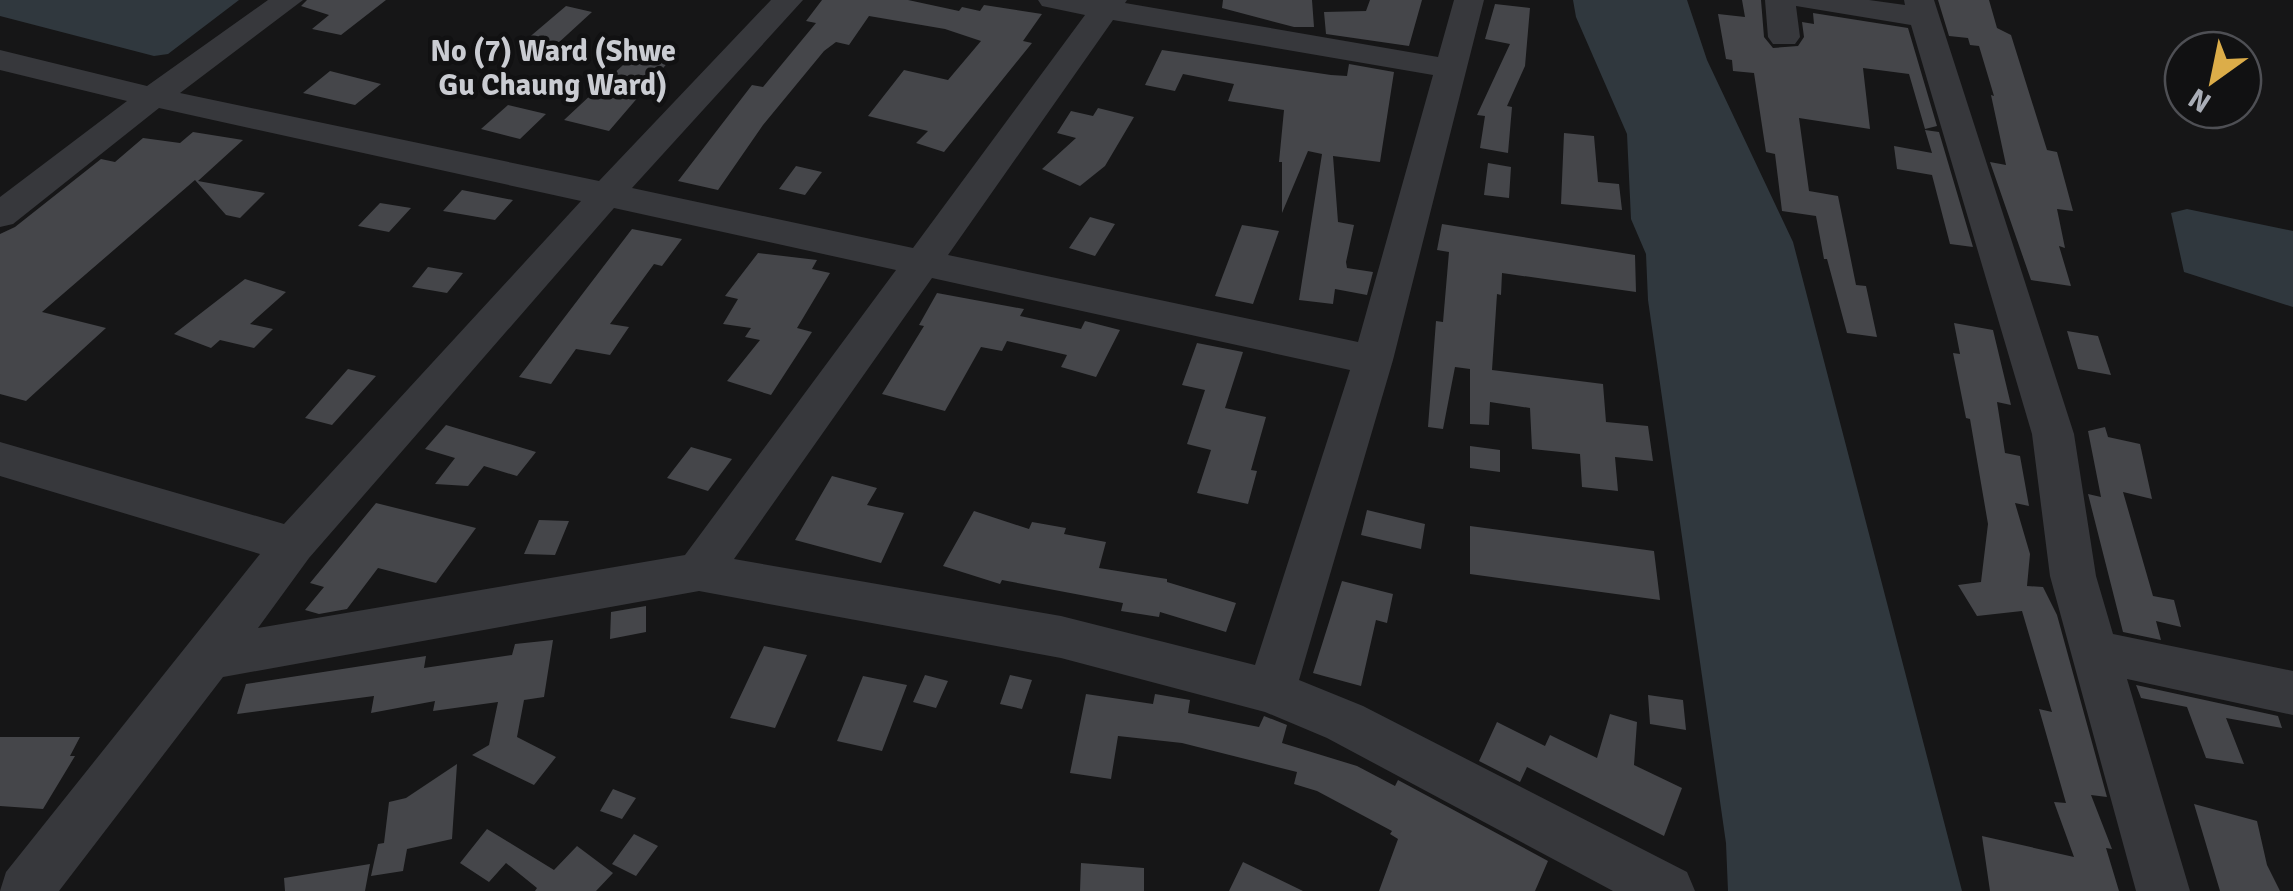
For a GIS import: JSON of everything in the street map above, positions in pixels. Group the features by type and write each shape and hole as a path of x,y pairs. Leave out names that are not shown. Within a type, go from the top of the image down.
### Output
{"street":[{"path":"0,215 153,97 288,0"},
{"path":"24,891 209,658 293,544 608,193 788,0"},
{"path":"1052,0 1109,5 1451,69"},
{"path":"1271,692 1373,360 1469,0"},
{"path":"1780,0 1784,37"},
{"path":"1807,0 1920,9 2052,434 2073,576 2162,891"},
{"path":"699,572 1109,5"},
{"path":"0,60 153,97 1373,360"},
{"path":"0,459 293,544"},
{"path":"209,658 699,572 1061,636 1271,692 1345,722 1668,891"},
{"path":"2094,651 2293,693"}],"shaded area":[{"path":"0,0 239,0 168,54 154,56 0,16"},
{"path":"1573,0 1687,0 1707,60 1793,242 1962,891 1728,891 1726,843 1648,300 1646,254 1631,219 1627,134 1576,17"},
{"path":"2187,209 2293,231 2293,307 2184,272 2171,213"}],"building":[{"path":"307,0 386,0 341,35 312,29 329,15 301,6"},
{"path":"822,0 908,0 959,11 962,7 980,11 984,5 1042,14 1023,41 1032,43 944,152 916,143 928,131 868,116 904,70 948,80 981,41 945,29 869,16 849,45 836,42 824,51 763,125 718,190 678,181 752,85 763,87 816,23 806,21"},
{"path":"1223,0 1312,0 1314,27 1294,27 1222,8"},
{"path":"1370,0 1422,0 1409,46 1326,34 1324,12 1366,11"},
{"path":"1742,0 1761,0 1764,37 1773,48 1798,46 1804,37 1802,22 1814,24 1813,13 1908,28 1937,126 1925,129 1909,74 1863,68 1870,129 1799,118 1809,191 1838,196 1856,285 1866,286 1877,337 1847,333 1824,259 1816,216 1782,211 1775,154 1766,152 1754,73 1733,71 1732,60 1726,59 1718,14 1745,17"},
{"path":"1938,0 1989,0 1997,28 2011,35 2047,150 2057,152 2073,211 2057,209 2065,248 2059,246 2071,286 2031,280 1990,162 2006,165 1991,95 1994,96 1979,46 1970,45 1968,38 1949,36"},
{"path":"1495,4 1530,8 1525,66 1507,106 1512,107 1508,153 1480,148 1485,116 1477,115 1510,44 1485,39"},
{"path":"566,6 592,12 556,45 526,40"},
{"path":"1162,50 1331,75 1347,76 1349,64 1394,72 1380,162 1333,156 1338,222 1354,225 1347,268 1373,272 1367,295 1335,289 1333,304 1299,300 1322,154 1308,151 1282,213 1279,162 1284,110 1228,101 1234,84 1183,74 1175,91 1145,85"},
{"path":"637,52 670,60 609,131 564,120"},
{"path":"330,71 381,84 355,105 303,93"},
{"path":"508,105 546,114 520,139 481,129"},
{"path":"1098,108 1134,117 1105,166 1080,186 1042,169 1076,138 1057,133 1071,111 1093,116"},
{"path":"1925,130 1939,132 1973,247 1950,244 1932,175 1897,169 1894,146 1932,153"},
{"path":"193,132 243,140 198,181 265,193 240,218 226,215 195,180 42,312 106,328 26,401 0,394 0,234 15,227 101,159 115,162 143,138 180,143"},
{"path":"1564,133 1594,136 1598,182 1619,184 1622,210 1561,204"},
{"path":"1488,163 1511,167 1509,198 1484,195"},
{"path":"796,166 822,172 805,195 779,189"},
{"path":"462,190 513,200 495,220 443,211"},
{"path":"380,203 411,208 389,232 358,226"},
{"path":"1090,217 1115,224 1095,256 1069,248"},
{"path":"1442,224 1635,255 1636,292 1502,273 1501,295 1497,294 1492,370 1603,384 1606,422 1648,426 1653,461 1615,457 1618,491 1582,487 1580,454 1532,449 1530,408 1490,402 1489,425 1470,424 1470,369 1455,367 1443,429 1428,427 1436,321 1443,322 1449,252 1437,250"},
{"path":"1242,225 1279,231 1253,304 1215,296"},
{"path":"632,229 682,239 662,266 654,264 610,324 629,327 610,355 576,349 551,384 519,377"},
{"path":"758,253 817,260 812,269 830,273 797,328 812,332 771,395 727,381 760,340 745,337 751,328 723,324 738,299 725,296"},
{"path":"428,267 463,273 447,293 412,287"},
{"path":"245,279 286,292 250,324 273,329 254,348 220,340 211,348 174,334"},
{"path":"937,293 1024,309 1020,316 1081,329 1085,321 1120,330 1096,377 1061,367 1067,355 1007,341 1002,351 981,347 945,411 882,394 924,326 919,325"},
{"path":"1954,323 1993,330 2011,405 1997,402 2005,453 2020,456 2029,506 2015,503 2030,554 2027,586 2043,587 2057,615 2107,797 2091,795 2112,849 2106,848 2119,891 1990,891 1982,836 2074,857 2054,802 2066,803 2039,709 2052,712 2022,611 1977,616 1958,585 1981,582 1988,524 1970,419 1966,418 1953,353 1960,354"},
{"path":"2067,331 2098,336 2111,375 2078,369"},
{"path":"1197,343 1243,352 1225,408 1266,417 1251,470 1257,471 1248,504 1197,493 1211,450 1187,444 1205,390 1182,385"},
{"path":"348,369 376,376 332,425 305,418"},
{"path":"446,425 536,452 517,476 484,466 468,486 435,484 455,458 425,449"},
{"path":"2105,427 2108,437 2140,444 2152,499 2123,492 2153,596 2174,600 2181,627 2156,621 2161,640 2123,632 2088,494 2101,497 2088,431"},
{"path":"1470,446 1500,450 1500,472 1470,468"},
{"path":"691,447 732,459 708,491 667,478"},
{"path":"832,476 877,488 867,505 904,513 881,563 795,540"},
{"path":"376,503 476,528 436,583 378,568 347,609 319,614 305,610 324,587 310,583"},
{"path":"1367,510 1425,524 1421,549 1361,535"},
{"path":"974,511 1029,529 1032,522 1066,528 1064,534 1106,542 1099,568 1167,579 1236,603 1226,632 1160,612 1159,617 1121,611 1123,603 1002,580 1000,584 943,566"},
{"path":"539,520 569,521 555,555 524,554"},
{"path":"1470,526 1654,551 1660,600 1470,574"},
{"path":"1342,581 1393,594 1387,623 1376,620 1361,686 1313,673"},
{"path":"646,606 646,632 610,639 611,612"},
{"path":"553,640 544,697 524,700 517,737 556,757 534,785 472,755 489,745 498,702 433,711 435,701 371,713 374,696 237,714 246,684 426,656 424,668 512,655 515,644"},
{"path":"764,646 807,655 775,728 730,718"},
{"path":"925,675 948,681 936,708 913,702"},
{"path":"1010,675 1032,680 1022,709 1000,704"},
{"path":"863,676 907,685 882,751 837,741"},
{"path":"2136,685 2278,716 2282,728 2226,718 2244,764 2206,758 2187,707 2141,698"},
{"path":"1086,694 1153,704 1155,694 1190,700 1188,713 1259,727 1264,716 1287,725 1282,743 1357,766 1395,786 1398,780 1548,861 1535,891 1379,891 1398,839 1390,834 1392,831 1317,791 1294,784 1297,772 1182,743 1118,736 1111,779 1070,773"},
{"path":"1648,695 1683,700 1686,730 1650,724"},
{"path":"1610,714 1637,722 1634,765 1682,788 1664,836 1527,767 1520,782 1479,761 1497,722 1545,746 1550,735 1597,758"},
{"path":"0,737 80,737 70,756 75,756 43,809 0,806"},
{"path":"457,764 452,839 407,849 403,871 371,876 378,844 384,843 389,802 406,798"},
{"path":"613,789 636,798 622,819 600,811"},
{"path":"2194,804 2257,821 2267,865 2280,891 2220,891"},
{"path":"487,829 554,870 577,846 613,873 596,891 535,891 537,888 506,863 489,882 460,863"},
{"path":"634,834 658,846 636,876 612,864"},
{"path":"1243,862 1303,891 1229,891"},
{"path":"1081,863 1144,868 1144,891 1080,891"},
{"path":"370,864 365,891 285,891 284,878"}],"district":[{"name":"No (7) Ward (Shwe Gu Chaung Ward)","path":"553,68"}]}
